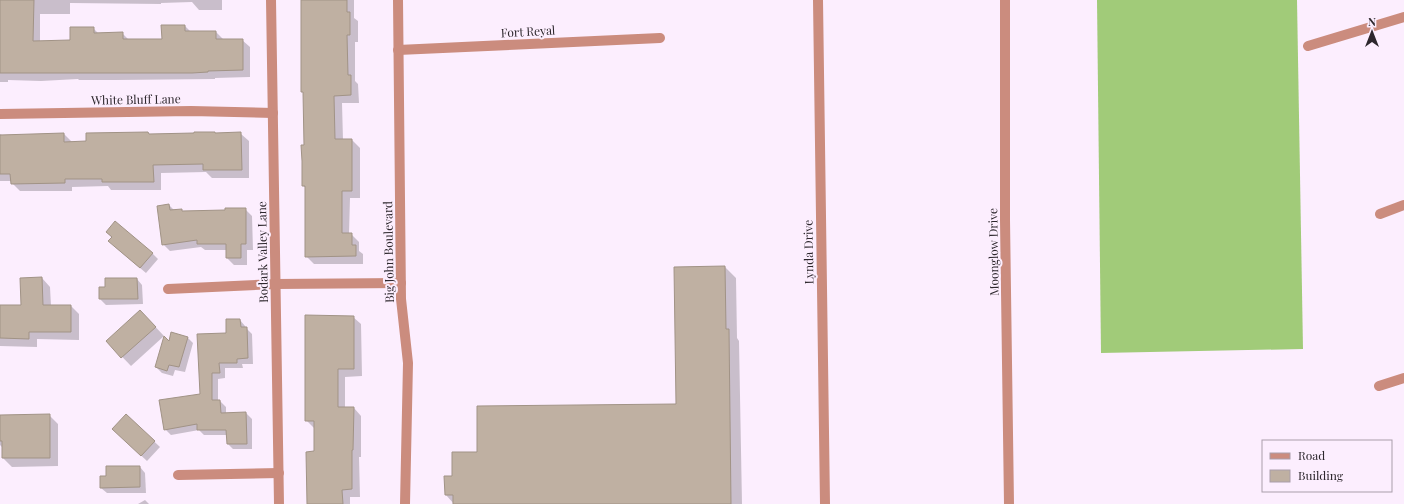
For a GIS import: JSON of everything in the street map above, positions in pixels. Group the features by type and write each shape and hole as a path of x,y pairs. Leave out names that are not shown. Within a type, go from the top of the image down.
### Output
{"street":[{"name":"Bodark Valley Lane","path":"271,0 279,504"},
{"name":"Big John Boulevard","path":"398,0 401,283 408,363 406,504"},
{"name":"Lynda Drive","path":"818,0 825,504"},
{"name":"Moonglow Drive","path":"1005,0 1005,220 1009,504"},
{"path":"1308,46 1404,17"},
{"name":"Fort Reyal","path":"398,50 660,38"},
{"name":"White Bluff Lane","path":"0,114 191,111 273,113"},
{"path":"1380,214 1404,205"},
{"path":"168,289 276,284 401,283"},
{"path":"1379,386 1404,378"},
{"path":"178,475 279,473"}],"green space":[{"path":"1097,0 1297,0 1303,349 1101,353"}],"building":[{"path":"0,0 34,0 33,41 70,40 70,27 94,27 94,33 123,32 123,39 162,39 161,25 185,25 185,31 216,31 216,39 243,39 243,70 192,73 0,73"},
{"path":"301,0 347,0 347,12 350,12 350,35 347,35 348,75 351,75 351,95 334,96 335,139 352,139 352,191 342,191 342,233 352,233 352,245 356,245 356,256 305,257 305,186 302,186 301,145 304,145 303,92 301,92"},
{"path":"148,132 149,134 241,132 242,170 203,170 203,164 153,165 154,182 102,182 102,179 65,179 65,183 11,184 10,174 0,174 0,135 64,133 64,142 86,141 86,133"},
{"path":"169,204 170,210 182,209 182,211 246,208 246,244 241,244 241,258 226,258 226,244 197,244 197,240 162,245 157,206"},
{"path":"115,221 153,253 140,268 108,241 112,237 106,232"},
{"path":"725,266 726,329 729,329 731,504 453,504 453,495 445,495 444,476 452,476 452,452 477,452 477,406 676,404 674,267"},
{"path":"42,277 43,305 71,305 71,332 29,332 29,339 0,338 0,305 21,305 20,278"},
{"path":"105,278 137,278 138,299 99,299 99,287 105,287"},
{"path":"140,310 156,327 121,358 106,341"},
{"path":"305,315 354,316 354,369 338,369 338,407 354,407 352,489 342,490 343,504 307,504 306,452 314,451 314,421 305,421"},
{"path":"226,319 240,319 241,327 247,327 248,358 237,359 237,363 219,363 220,373 212,373 212,400 220,400 221,413 246,412 247,444 227,444 226,430 197,430 197,424 164,430 159,400 200,394 197,334 226,333"},
{"path":"171,332 188,337 179,367 169,365 167,371 155,367 164,336 169,341"},
{"path":"50,414 50,458 2,458 2,441 0,441 0,415"},
{"path":"126,414 155,441 141,456 112,429"},
{"path":"106,466 140,466 140,487 100,488 100,476 106,476"}]}
